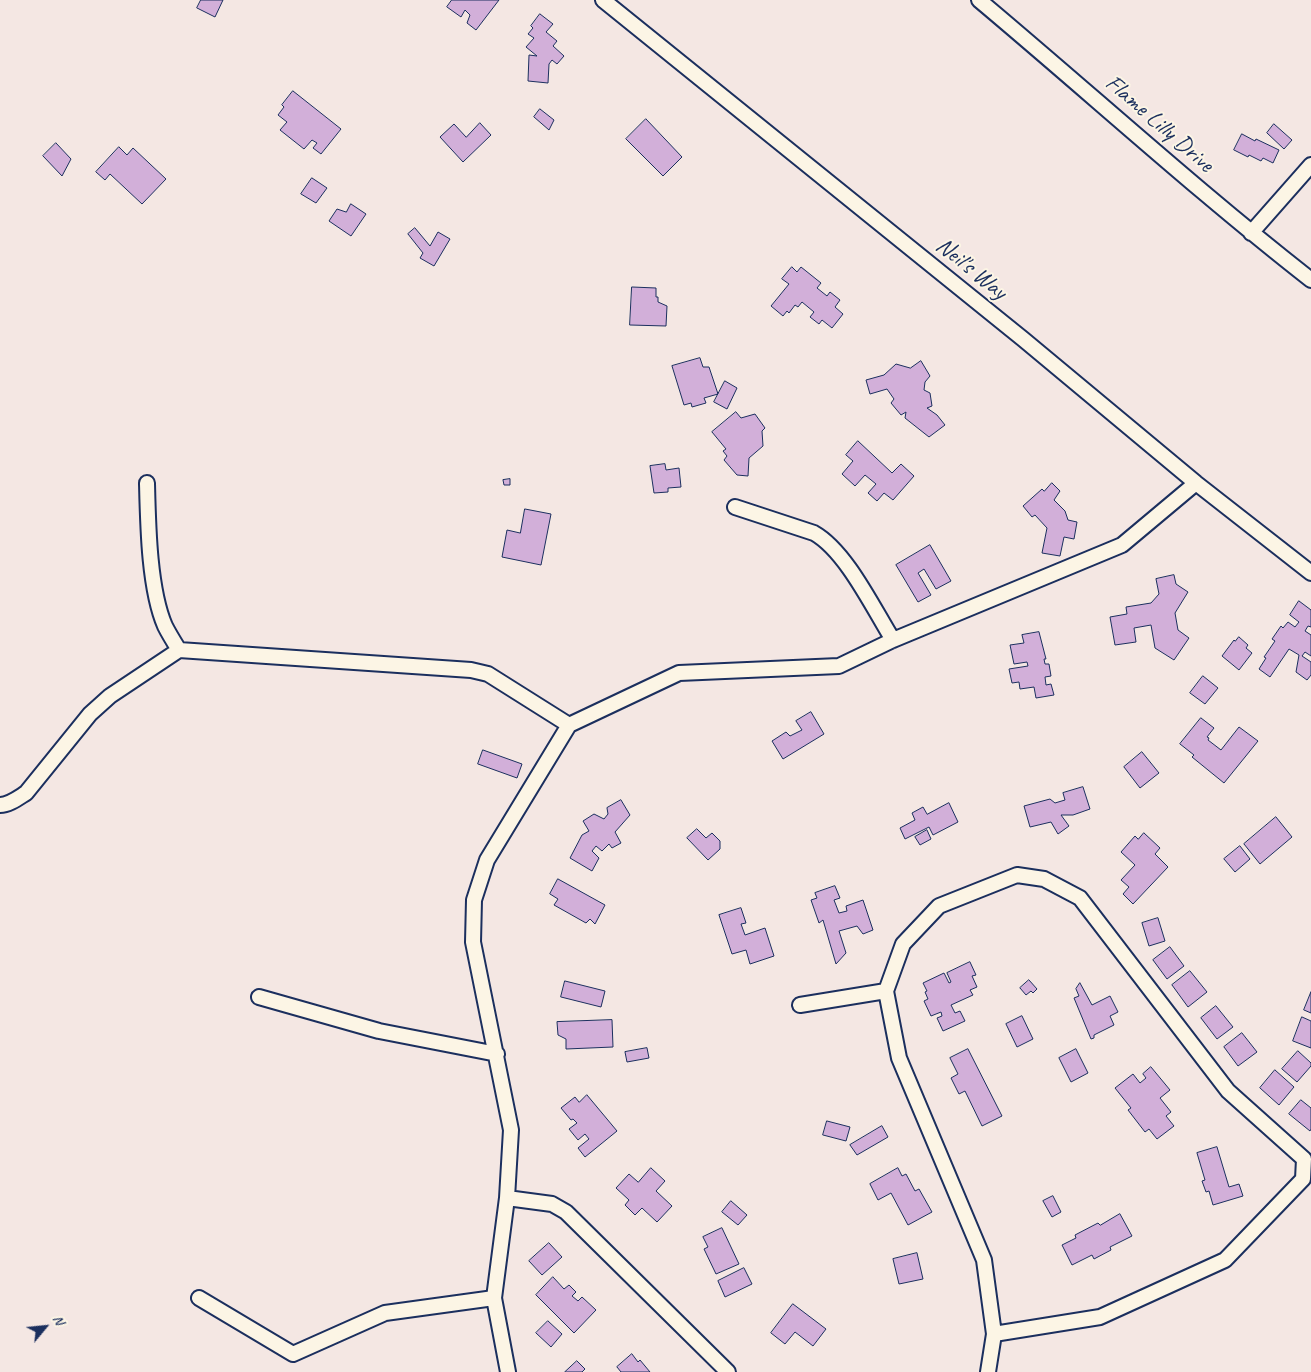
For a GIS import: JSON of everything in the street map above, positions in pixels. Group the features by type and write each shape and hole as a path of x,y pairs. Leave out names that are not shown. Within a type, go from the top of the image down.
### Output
{"street":[{"name":"Neil's Way","path":"603,0 1015,333 1196,483 1311,573"},
{"name":"Flame Lilly Drive","path":"979,0 1069,75 1251,233 1311,280"},
{"path":"1251,233 1311,165"},
{"path":"147,483 149,537 156,594 165,625 179,650"},
{"path":"508,1372 494,1298 507,1198 511,1130 473,942 474,900 487,860 569,725 680,672 839,666 893,640 1122,545 1196,483"},
{"path":"735,507 814,532 826,539 846,563 893,640"},
{"path":"0,805 16,800 26,793 90,714 110,696 179,650 471,670 488,674 569,725"},
{"path":"988,1372 994,1334 984,1260 899,1058 886,991 903,944 939,906 1017,875 1044,879 1080,898 1228,1091 1304,1159 1303,1179 1226,1260 1100,1317 994,1334"},
{"path":"800,1005 886,991"},
{"path":"259,997 379,1031 497,1054"},
{"path":"507,1198 552,1204 566,1212 728,1372"},
{"path":"199,1298 293,1354 385,1314 494,1298"}],"building":[{"path":"201,0 223,0 215,17 197,8"},
{"path":"452,0 499,0 476,30 467,23 470,15 465,10 461,17 447,7"},
{"path":"540,14 553,24 546,32 557,41 553,46 564,56 557,64 552,60 549,64 548,83 528,81 529,55 537,56 526,47 534,38 528,34 533,28 531,26"},
{"path":"293,91 341,129 321,154 313,148 317,143 312,140 304,149 280,130 287,122 278,115 284,107 282,105"},
{"path":"540,109 554,120 549,130 534,117"},
{"path":"646,119 682,157 663,176 626,139"},
{"path":"480,123 491,135 463,162 440,137 454,124 466,137"},
{"path":"1274,124 1292,140 1284,149 1267,133"},
{"path":"1242,134 1279,150 1273,163 1263,158 1261,161 1249,155 1248,157 1234,150"},
{"path":"56,143 71,159 62,176 43,156"},
{"path":"119,147 127,155 133,148 166,179 142,204 110,174 105,180 96,172"},
{"path":"312,178 327,188 316,203 301,194"},
{"path":"351,204 366,214 351,236 329,221 337,209 346,212"},
{"path":"415,228 430,246 438,232 450,239 434,266 420,258 423,253 408,234"},
{"path":"792,267 797,272 801,267 821,283 817,288 827,296 830,292 840,300 835,307 843,314 832,328 822,320 819,324 810,317 814,312 802,302 798,307 795,305 789,313 787,311 783,316 771,306 789,284 782,279"},
{"path":"632,287 656,288 658,302 667,306 666,326 630,325"},
{"path":"700,358 703,367 709,367 718,394 704,398 706,403 692,407 691,403 684,405 672,366"},
{"path":"921,361 930,376 925,382 924,390 930,393 932,406 927,408 937,415 945,425 929,437 905,418 906,412 901,415 891,403 894,399 887,389 870,394 866,380 884,375 896,364 910,368"},
{"path":"725,381 737,388 727,409 714,402"},
{"path":"736,412 741,418 755,414 765,428 762,431 763,446 749,458 748,476 737,475 724,460 727,456 723,451 726,449 712,432"},
{"path":"858,441 892,473 901,464 914,476 893,500 884,493 877,501 868,493 876,484 865,475 855,486 842,474 853,461 846,455"},
{"path":"665,464 666,470 679,468 681,487 668,488 668,492 654,493 650,466"},
{"path":"510,479 510,485 504,485 503,480"},
{"path":"1052,483 1060,491 1054,500 1065,511 1068,520 1077,522 1074,539 1064,537 1060,556 1042,553 1047,528 1035,515 1032,517 1023,506 1042,489 1044,491"},
{"path":"525,509 551,514 541,565 502,557 507,530 520,533"},
{"path":"930,545 951,581 936,589 924,569 918,573 931,595 918,602 896,565"},
{"path":"1174,575 1176,584 1188,592 1175,613 1178,630 1189,638 1174,660 1155,648 1151,625 1134,628 1136,642 1115,645 1110,617 1127,614 1126,607 1151,603 1159,594 1156,579"},
{"path":"1299,601 1311,610 1311,627 1308,626 1305,631 1311,635 1311,656 1305,652 1302,656 1311,662 1311,675 1307,680 1296,672 1299,655 1289,649 1270,677 1259,669 1266,658 1264,657 1275,641 1272,639 1281,626 1283,628 1288,622 1295,627 1299,622 1290,615"},
{"path":"1039,632 1046,659 1044,659 1045,664 1049,664 1051,676 1045,677 1046,685 1051,684 1054,695 1036,698 1034,687 1020,689 1019,682 1012,683 1009,669 1028,666 1027,662 1014,664 1010,645 1024,643 1022,635"},
{"path":"1239,637 1248,645 1246,648 1252,653 1239,670 1222,656 1234,640"},
{"path":"1203,676 1218,688 1205,704 1190,693"},
{"path":"811,712 824,734 783,759 772,741 786,732 790,736 802,730 796,721"},
{"path":"1201,718 1214,728 1207,737 1209,738 1208,740 1221,750 1239,727 1258,741 1224,783 1192,757 1194,755 1180,744"},
{"path":"483,750 522,764 517,778 478,764"},
{"path":"1142,752 1159,773 1140,788 1124,767"},
{"path":"1083,787 1090,809 1073,815 1061,815 1069,826 1058,834 1051,822 1030,827 1024,806 1050,799 1055,803 1065,800 1063,793"},
{"path":"621,800 630,815 615,832 621,843 612,848 609,844 602,851 596,846 592,851 599,858 592,871 570,858 582,835 589,831 583,821 594,814 604,819 608,814 607,808"},
{"path":"949,803 958,822 933,835 929,827 905,839 900,828 915,820 912,813 923,807 927,814"},
{"path":"1276,817 1292,837 1260,864 1244,844"},
{"path":"697,829 706,838 712,833 720,841 720,849 708,860 687,838"},
{"path":"927,830 931,839 920,845 915,837"},
{"path":"1144,833 1160,848 1155,854 1168,867 1133,904 1123,894 1129,887 1121,880 1135,865 1121,852 1135,836 1138,839"},
{"path":"1240,846 1250,859 1235,872 1224,859"},
{"path":"558,879 605,905 595,924 590,919 586,923 554,905 558,899 550,894"},
{"path":"835,886 840,898 834,900 839,913 847,911 846,906 863,900 873,930 863,934 857,926 839,931 846,953 836,964 823,920 819,923 811,900 817,898 815,893"},
{"path":"741,908 746,923 741,924 745,935 765,928 774,956 750,964 746,950 732,954 719,915"},
{"path":"1158,918 1165,941 1149,946 1142,923"},
{"path":"1170,947 1184,966 1167,979 1153,960"},
{"path":"970,962 976,975 972,976 977,987 970,990 973,995 951,1005 955,1013 960,1011 965,1021 943,1031 937,1018 942,1016 941,1012 931,1016 924,1001 928,999 923,983 944,973 949,983 951,982 947,973"},
{"path":"1190,971 1207,992 1188,1007 1172,985"},
{"path":"1029,980 1037,989 1033,993 1031,991 1026,995 1020,988"},
{"path":"565,981 605,991 601,1007 561,997"},
{"path":"1080,983 1092,1005 1110,996 1118,1012 1110,1016 1114,1025 1094,1035 1094,1038 1091,1039 1074,998 1079,996 1076,989"},
{"path":"1311,992 1311,1013 1304,1010"},
{"path":"1216,1006 1233,1027 1217,1039 1201,1018"},
{"path":"1022,1016 1033,1039 1017,1047 1006,1024"},
{"path":"1302,1017 1311,1021 1311,1048 1293,1041"},
{"path":"612,1020 613,1047 566,1049 566,1039 558,1035 557,1022"},
{"path":"1242,1033 1257,1052 1238,1066 1224,1047"},
{"path":"647,1048 649,1058 627,1062 625,1052"},
{"path":"968,1049 1002,1116 982,1126 965,1091 959,1094 951,1078 958,1074 950,1058"},
{"path":"1076,1049 1088,1073 1071,1082 1059,1058"},
{"path":"1298,1051 1311,1063 1311,1066 1297,1082 1282,1069"},
{"path":"1151,1067 1170,1090 1160,1098 1171,1112 1166,1116 1174,1126 1157,1139 1149,1129 1145,1132 1128,1110 1131,1108 1115,1088 1133,1074 1140,1083 1146,1078 1143,1074"},
{"path":"1275,1070 1294,1087 1279,1105 1260,1088"},
{"path":"587,1095 617,1131 585,1157 578,1148 589,1139 585,1134 578,1140 569,1129 577,1123 573,1119 571,1120 561,1108 575,1097 579,1102"},
{"path":"1301,1100 1311,1108 1310,1131 1289,1114"},
{"path":"827,1121 850,1127 846,1141 823,1135"},
{"path":"882,1126 888,1137 857,1155 850,1145"},
{"path":"1217,1147 1229,1187 1239,1184 1243,1196 1213,1205 1209,1191 1206,1192 1202,1181 1205,1180 1197,1153"},
{"path":"651,1168 665,1181 656,1191 672,1206 657,1222 642,1208 635,1215 625,1205 629,1200 616,1188 629,1174 638,1182"},
{"path":"898,1168 902,1176 906,1174 915,1191 919,1189 932,1212 908,1225 891,1193 878,1200 870,1184"},
{"path":"1053,1196 1061,1212 1052,1217 1043,1201"},
{"path":"731,1201 747,1215 738,1225 722,1212"},
{"path":"1120,1214 1132,1236 1110,1247 1111,1250 1094,1259 1092,1255 1072,1265 1062,1245 1076,1238 1075,1235 1098,1223 1100,1225"},
{"path":"722,1228 739,1264 716,1274 704,1249 708,1247 703,1237"},
{"path":"549,1243 562,1257 542,1275 529,1261"},
{"path":"917,1253 923,1279 899,1284 893,1259"},
{"path":"744,1268 752,1284 725,1297 718,1281"},
{"path":"553,1277 564,1289 569,1285 576,1292 572,1296 578,1301 582,1297 596,1310 574,1333 536,1295"},
{"path":"793,1304 826,1329 813,1346 795,1332 785,1344 771,1333"},
{"path":"548,1321 562,1334 551,1347 536,1333"},
{"path":"632,1354 650,1372 621,1372 617,1367"},
{"path":"577,1361 585,1369 582,1372 565,1372"}]}
